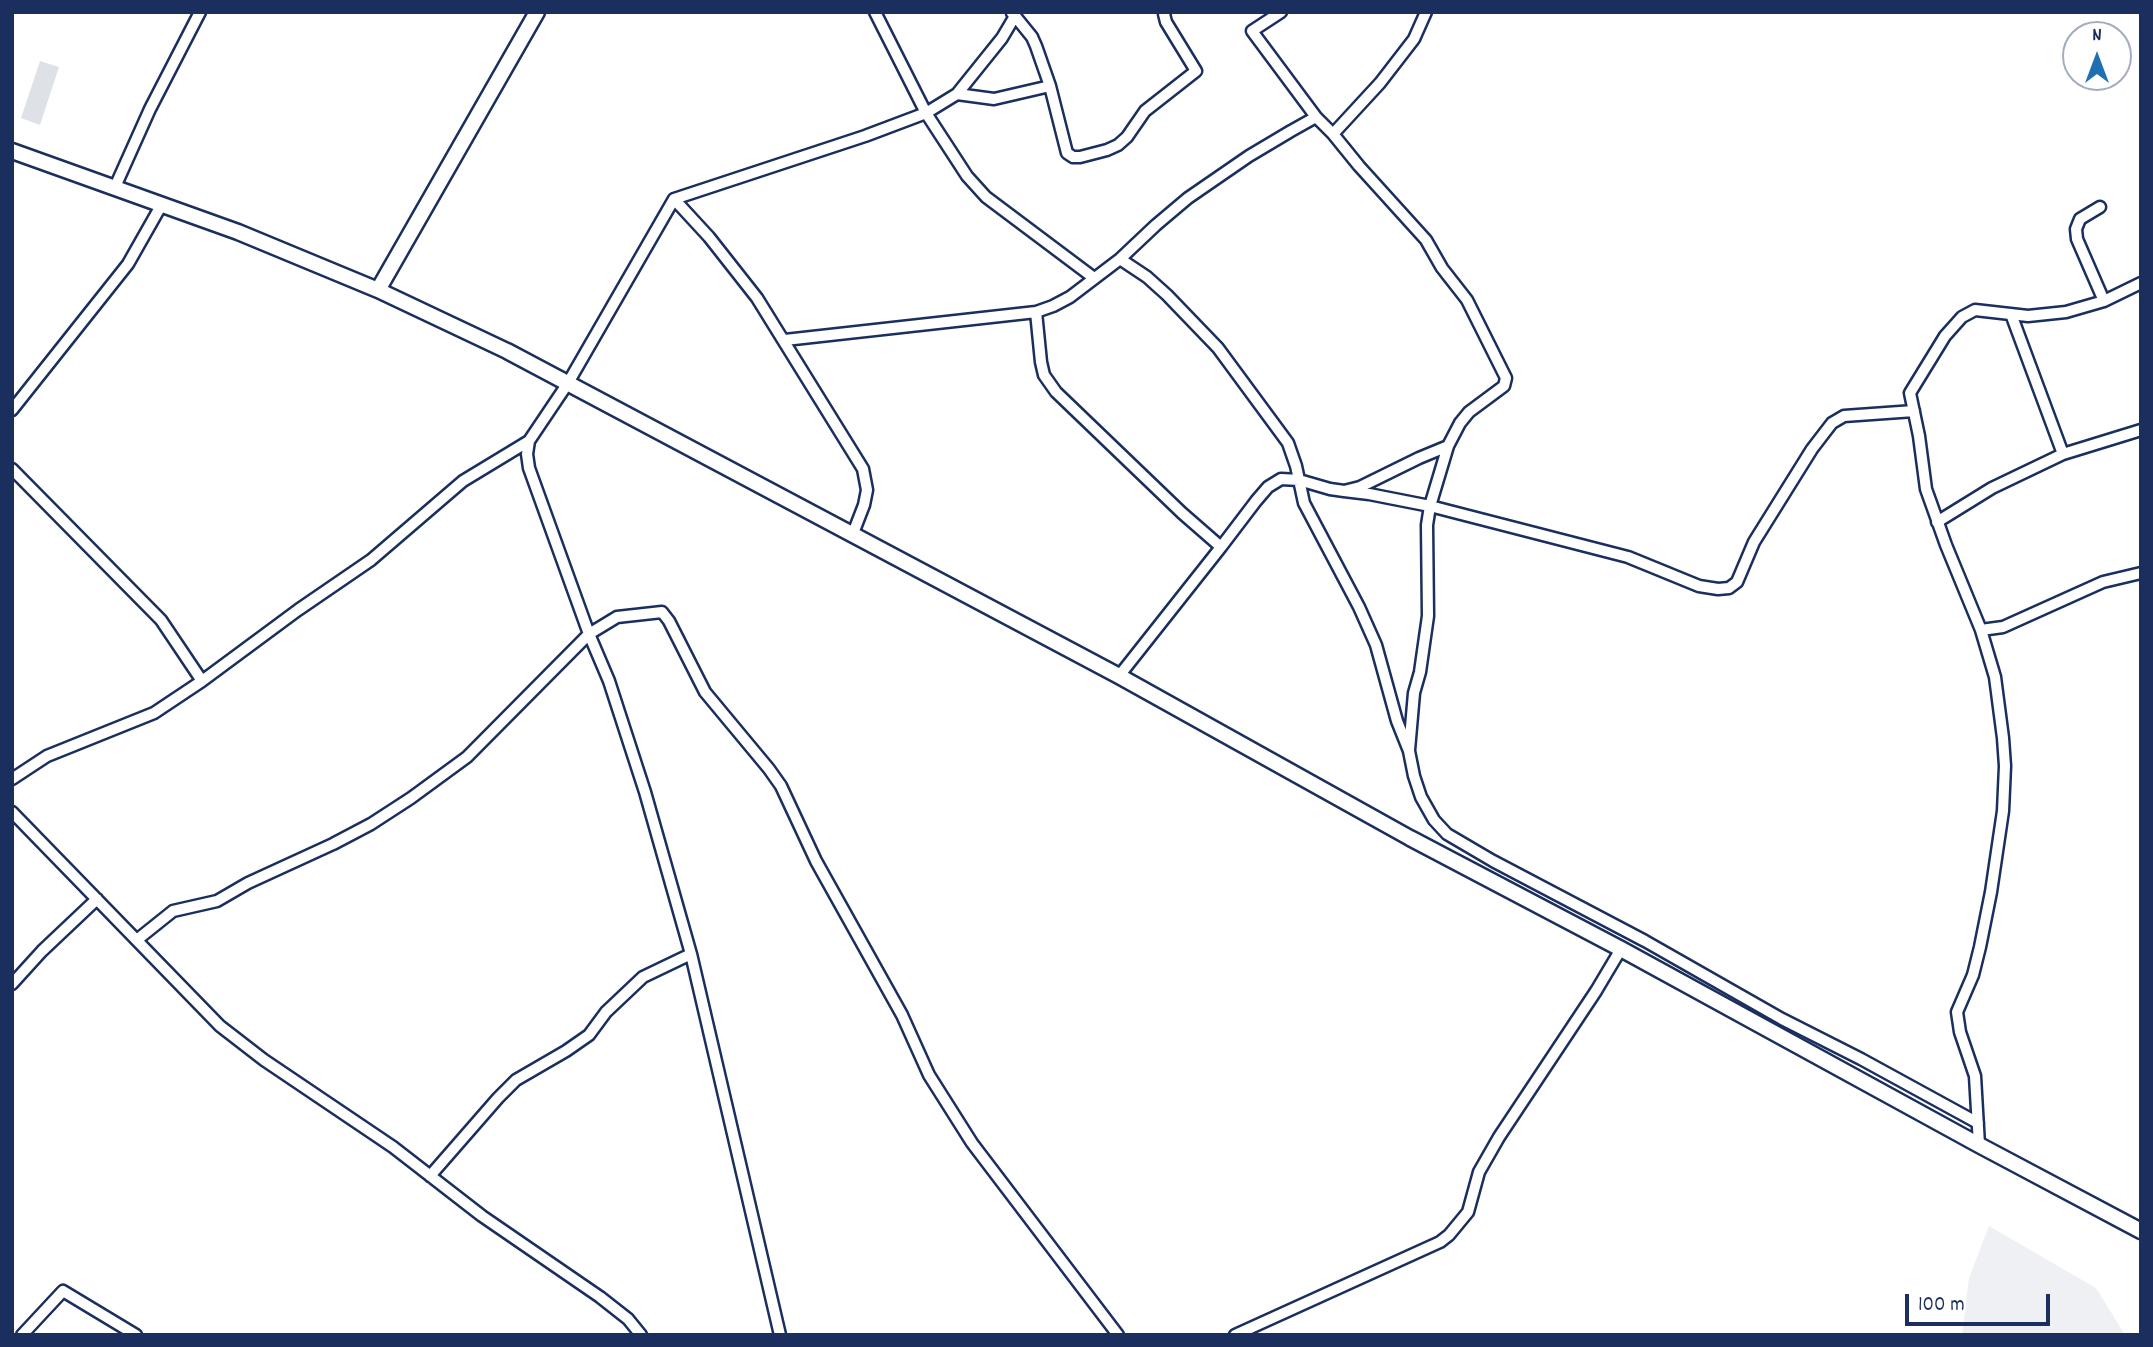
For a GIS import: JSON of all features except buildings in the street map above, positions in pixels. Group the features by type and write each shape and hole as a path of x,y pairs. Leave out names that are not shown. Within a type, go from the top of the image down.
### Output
{"main road":[{"path":"377,290 537,12"},
{"path":"12,151 238,232 377,290 472,334 1119,676 1398,831 2141,1231"}],"street":[{"path":"115,187 150,109 200,12"},
{"path":"875,12 926,113 967,176 986,197 1094,278"},
{"path":"12,779 47,756 154,713 372,560 463,481 529,441 568,383 674,199 926,113 957,94 1002,38 1013,14 1032,37 1050,86 1067,153 1080,157 1107,150 1127,137 1145,111 1196,71 1166,22 1166,12"},
{"path":"1281,12 1252,31 1315,117 1426,240 1442,268 1467,300 1506,378 1504,386 1469,412 1461,423 1448,446 1430,506 1426,551 1428,616 1420,672 1414,693 1409,751"},
{"path":"1333,134 1380,83 1414,39 1426,12"},
{"path":"957,94 994,99 1050,86"},
{"path":"785,340 1036,312 1053,306 1070,297 1120,258 1188,198 1249,156 1315,117"},
{"path":"674,199 740,275 785,340 863,469 866,490 864,505 852,536"},
{"path":"12,411 128,264 162,204"},
{"path":"2100,208 2080,219 2076,229 2077,239 2104,301"},
{"path":"1120,258 1167,295 1218,348 1287,443 1304,503 1376,645 1421,797 1434,820 1447,834 1782,1019 1978,1123"},
{"path":"1979,1145 1975,1076 1960,1032 1957,1012 1973,975 1980,947 2003,811 2005,766 1997,690 1981,630 1926,489 1910,393 1945,337 1962,317 1975,310 2028,316 2057,314 2104,301 2141,284"},
{"path":"1036,312 1044,375 1056,392 1221,547"},
{"path":"2011,314 2063,454"},
{"path":"1119,676 1268,487 1281,479 1430,506 1628,557 1699,586 1729,588 1737,582 1754,542 1812,449 1832,424 1844,416 1914,411"},
{"path":"1937,522 1992,488 2063,454 2141,430"},
{"path":"529,441 529,468 589,634 609,681 645,792 691,954 780,1335"},
{"path":"1343,491 1360,487 1448,446"},
{"path":"12,469 161,620 202,681"},
{"path":"1981,630 2003,627 2103,582 2141,573"},
{"path":"138,939 173,911 217,901 248,883 343,839 411,798 467,757 589,634 617,617 662,612 705,692 781,786 816,861 902,1015 929,1076 980,1153 1118,1335"},
{"path":"12,812 220,1026 264,1060 393,1147 482,1216 600,1297 628,1320 641,1335"},
{"path":"12,984 42,951 97,900"},
{"path":"1235,1335 1449,1235 1468,1212 1479,1172 1499,1137 1597,991 1621,949"},
{"path":"430,1176 516,1080 589,1035 606,1012 643,977 691,954"},
{"path":"22,1335 62,1291 136,1335"}],"shaded area":[{"path":"40,61 59,67 40,125 21,118"},
{"path":"1989,1226 2096,1288 2125,1335 1962,1335 1969,1278"}]}
